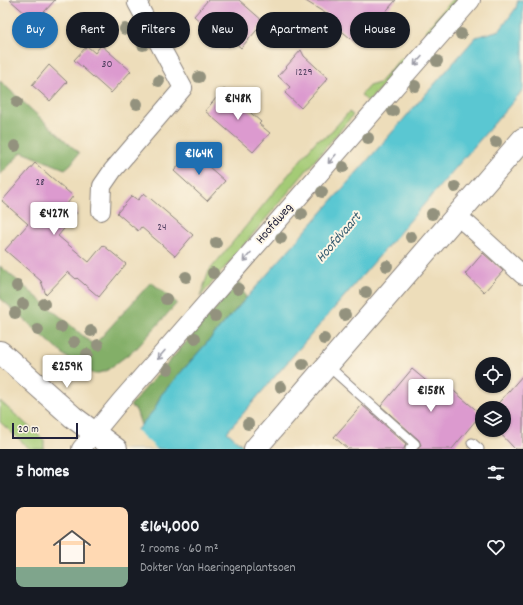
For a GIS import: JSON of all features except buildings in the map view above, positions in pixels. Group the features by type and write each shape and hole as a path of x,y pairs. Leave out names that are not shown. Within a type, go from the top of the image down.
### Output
{"street":[{"path":"101,211 102,186 113,170 183,88 137,3 140,0"},
{"name":"Hoofdweg","path":"88,441 124,397 471,0"},
{"path":"257,447 523,139"},
{"path":"456,216 523,275"},
{"path":"0,352 73,417 88,441 116,449"}],"lane":[{"path":"327,365 415,444 410,449"}],"green space":[{"path":"452,0 459,0 430,33 425,31"},
{"path":"401,58 405,60 368,102 361,95 369,86 379,83"},
{"path":"0,81 79,153 71,164 65,169 22,152 0,175"},
{"path":"349,112 353,115 200,297 209,271 317,140 326,137"},
{"path":"0,266 94,345 151,282 177,303 137,348 106,371 95,374 80,369 0,298"},
{"path":"239,282 246,298 161,395 155,409 141,425 136,410 130,406"},
{"path":"0,401 44,440 44,449 30,449 0,422"}],"water":[{"name":"Hoofdvaart","path":"518,0 523,0 523,90 227,432 247,449 120,449 155,409 161,395 476,37 500,30 516,8"}],"pier":[{"path":"135,429 157,449 118,449"}]}
